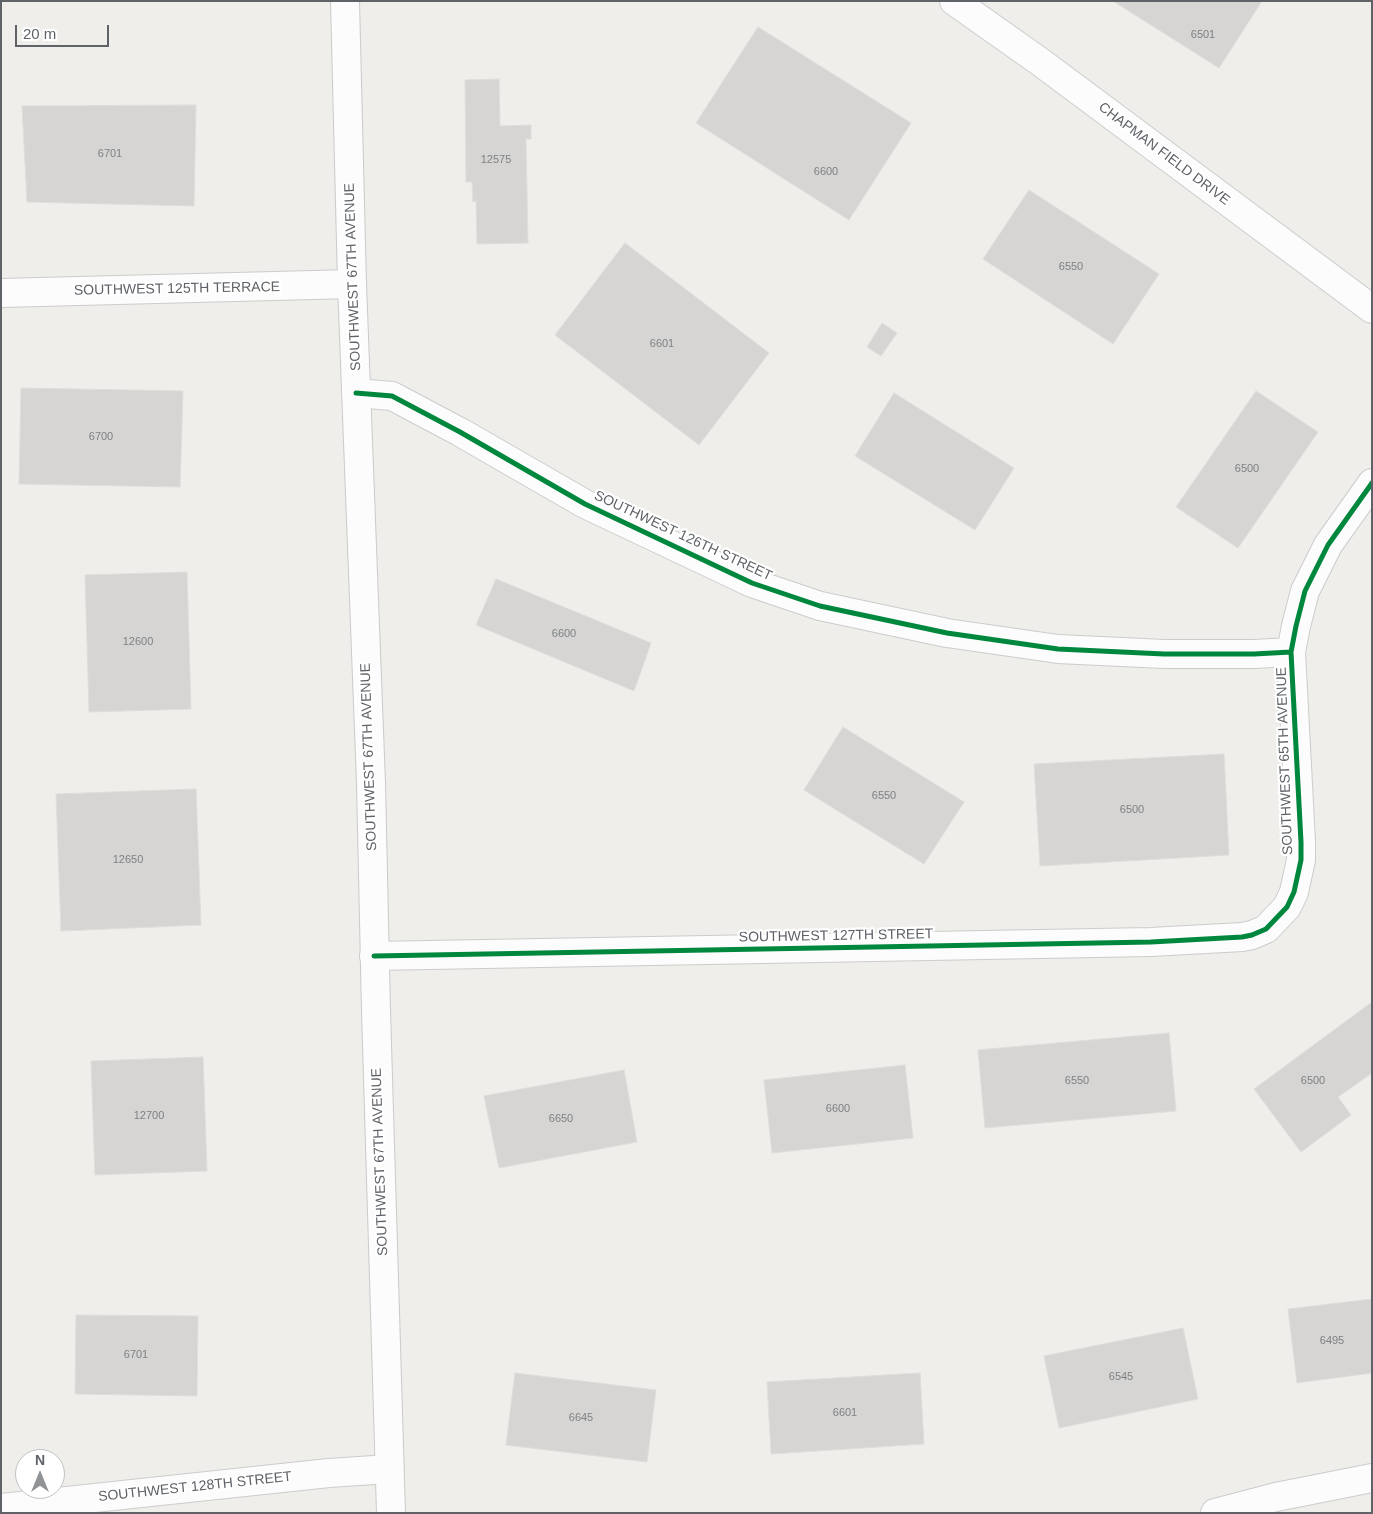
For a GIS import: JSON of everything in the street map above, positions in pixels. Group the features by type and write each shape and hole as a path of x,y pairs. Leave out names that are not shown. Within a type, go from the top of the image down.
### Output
{"street":[{"name":"SOUTHWEST 67TH AVENUE","path":"345,1 352,284 371,783 374,956 391,1513"},
{"name":"CHAPMAN FIELD DRIVE","path":"954,1 1039,61 1372,308"},
{"name":"SOUTHWEST 125TH TERRACE","path":"1,293 352,284"},
{"name":"SOUTHWEST 126TH STREET","path":"356,393 392,396 460,432 586,504 752,583 820,606 947,633 1058,648 1164,654 1291,652"},
{"name":"SOUTHWEST 65TH AVENUE","path":"1287,907 1298,877 1301,842 1291,652 1305,592 1328,545 1372,483"},
{"name":"SOUTHWEST 127TH STREET","path":"374,956 1201,940 1252,935 1266,929 1287,907"},
{"name":"SOUTHWEST 128TH STREET","path":"1,1508 329,1473 389,1469"},
{"path":"1214,1513 1276,1497 1372,1478"}],"building":[{"path":"1113,1 1262,1 1219,68"},
{"path":"758,27 911,123 849,220 696,123"},
{"path":"499,79 500,126 531,125 531,139 526,139 528,243 477,244 476,201 473,202 472,182 466,182 465,80"},
{"path":"196,105 194,206 27,202 22,106"},
{"path":"1029,190 1159,274 1113,344 983,259"},
{"path":"625,243 769,353 699,445 555,335"},
{"path":"882,323 897,333 881,356 867,347"},
{"path":"21,388 183,391 180,487 19,484"},
{"path":"1256,391 1318,432 1238,548 1176,507"},
{"path":"894,393 1014,468 975,530 855,456"},
{"path":"187,572 191,709 89,712 85,575"},
{"path":"496,579 651,643 634,691 476,625"},
{"path":"843,727 964,802 924,864 804,790"},
{"path":"1224,754 1229,855 1040,866 1034,764"},
{"path":"196,789 201,925 61,931 56,794"},
{"path":"1372,1002 1372,1073 1338,1097 1351,1115 1301,1152 1254,1089"},
{"path":"1169,1033 1176,1111 985,1128 978,1050"},
{"path":"203,1057 207,1171 95,1175 91,1061"},
{"path":"905,1065 913,1138 772,1153 764,1080"},
{"path":"624,1070 637,1142 499,1168 484,1096"},
{"path":"1372,1299 1372,1373 1297,1383 1288,1309"},
{"path":"76,1315 198,1316 197,1396 75,1394"},
{"path":"1183,1328 1198,1399 1059,1428 1044,1356"},
{"path":"515,1373 656,1390 647,1462 506,1445"},
{"path":"920,1373 924,1444 771,1454 767,1382"}],"cycle path":[{"path":"356,393 392,396 460,432 585,504 752,583 820,606 947,633 1058,649 1164,654 1291,652"},
{"path":"374,956 1151,942 1242,937 1266,929 1287,907 1294,892 1301,860 1291,652 1296,626 1305,591 1328,545 1372,483"}]}
